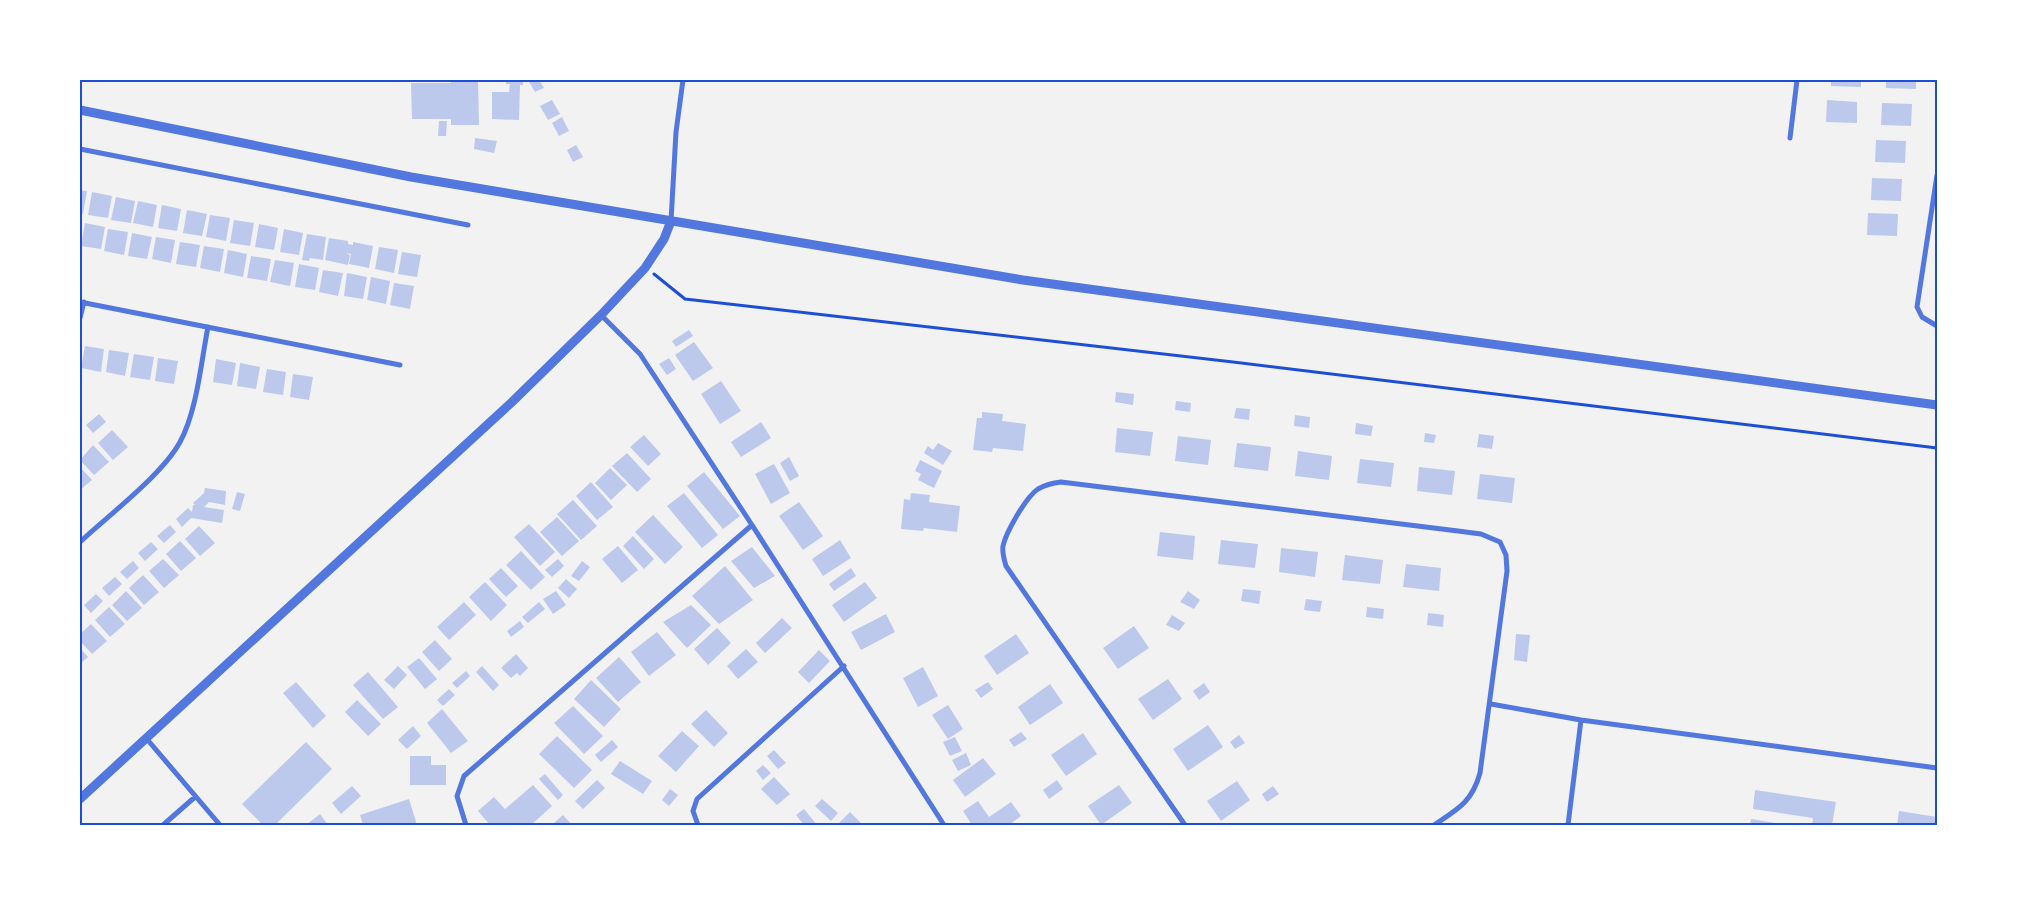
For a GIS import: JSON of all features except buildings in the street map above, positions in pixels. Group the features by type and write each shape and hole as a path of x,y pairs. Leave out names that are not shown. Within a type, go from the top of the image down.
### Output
{"street":[{"path":"80,799 505,408 602,315 645,268 664,239 671,220 676,132 683,80"},
{"path":"1790,138 1797,80"},
{"path":"80,110 411,177 1023,280 1937,405"},
{"path":"80,149 468,225"},
{"path":"1937,179 1917,307 1922,317 1937,326"},
{"path":"80,318 82,302 400,365"},
{"path":"602,315 640,354 844,666 944,825"},
{"path":"80,542 166,462 180,442 191,414 208,327"},
{"path":"1184,825 1006,566 1003,548 1005,539 1026,500 1036,490 1049,484 1061,482 1458,531 1491,537 1500,542 1503,548 1507,572 1491,704 1475,791 1466,801 1434,825"},
{"path":"466,825 457,796 464,776 752,525"},
{"path":"698,825 693,810 697,799 844,666"},
{"path":"1491,704 1581,720 1937,768"},
{"path":"1568,825 1581,720"},
{"path":"146,738 220,825"},
{"path":"163,825 195,797"}],"path":[{"path":"645,268 685,299 1233,362 1937,448"}]}
